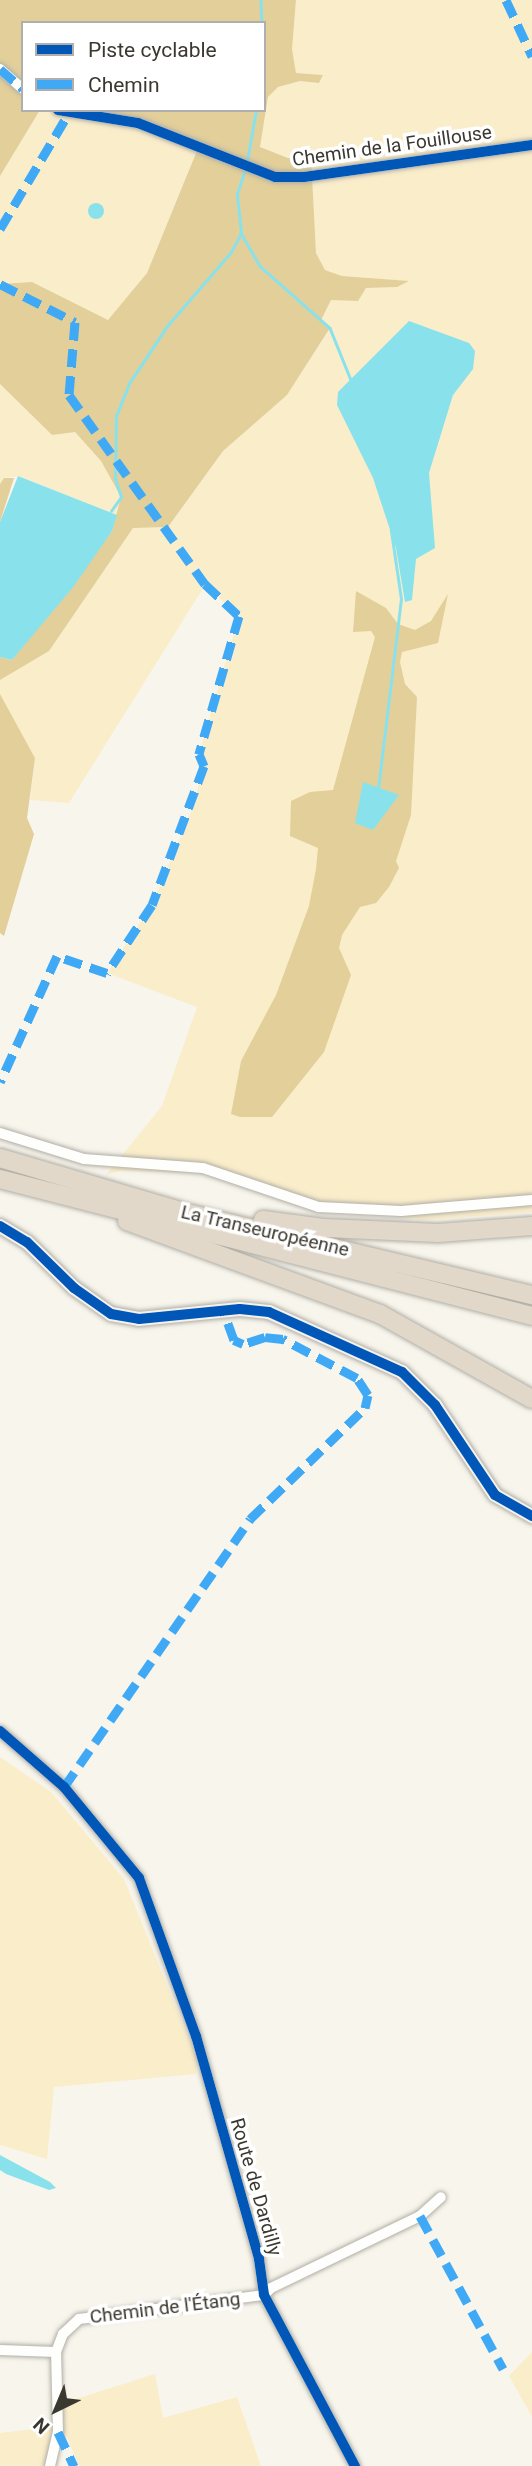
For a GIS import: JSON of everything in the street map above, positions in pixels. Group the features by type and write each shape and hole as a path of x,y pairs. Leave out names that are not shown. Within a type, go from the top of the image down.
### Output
{"highway":[{"name":"La Transeuropéenne","path":"0,1158 183,1212 532,1295"},
{"name":"La Transeuropéenne","path":"0,1179 532,1316"},
{"path":"110,1208 132,1225 380,1314 532,1399"},
{"path":"183,1212 211,1211 325,1228 384,1231 476,1232 532,1226"}],"street":[{"path":"0,69 21,87"},
{"name":"Chemin de la Fouillouse","path":"70,112 138,123 275,177 304,177 532,145"},
{"path":"0,1133 84,1158 203,1168 319,1207 401,1211 532,1200"},
{"path":"0,1226 27,1242 74,1288 111,1314 139,1319 240,1309 269,1312 402,1372 431,1399 495,1495 529,1513"},
{"name":"Route de Dardilly","path":"0,1731 92,1817 139,1878 196,2036 259,2259 264,2295 355,2466"},
{"path":"264,2295 271,2288 420,2216 441,2197"},
{"name":"Chemin de l'Étang","path":"56,2352 71,2325 90,2314 264,2295"},
{"path":"0,2350 56,2352 58,2432 50,2466"}],"shaded area":[{"path":"0,0 296,0 292,49 296,73 323,75 319,83 300,81 278,87 268,97 266,110 266,21 21,21 21,112 39,112 0,176"},
{"path":"296,0 532,0 532,1212 424,1220 321,1207 202,1173 119,1171 106,1175 162,1106 197,1007 107,973 152,905 191,812 204,766 199,754 239,616 205,585 69,803 30,800 35,758 0,694 0,680 49,651 133,528 168,527 223,451 287,395 330,329 320,320 331,299 358,301 365,288 397,287 408,281 342,276 325,270 316,253 311,157 288,158 260,147 268,97 278,87 300,81 319,83 323,75 296,73 292,49"},
{"path":"39,112 138,123 198,147 147,273 108,320 32,282 0,284 0,176"},
{"path":"70,112 266,112 260,147 288,158 311,156 316,253 325,270 342,276 409,281 397,287 366,288 358,301 331,300 321,320 330,328 287,395 223,451 168,527 133,528 49,651 0,680 0,657 12,660 112,531 121,497 101,461 75,432 52,435 0,384 0,284 32,282 108,320 147,273 198,148 138,123"},
{"path":"0,384 52,435 74,431 101,461 121,497 117,515 19,476 4,478 0,484"},
{"path":"4,478 14,478 0,522 0,484"},
{"path":"356,591 386,608 398,624 415,630 431,621 448,594 438,643 402,652 400,662 405,684 417,697 411,815 396,861 399,868 389,887 376,903 360,907 342,935 339,948 351,975 324,1052 272,1117 240,1117 231,1114 241,1061 276,995 309,906 316,869 318,848 290,836 291,801 310,792 333,790 375,637 371,631 353,632"},
{"path":"0,694 35,758 27,818 34,834 4,936 0,933"},
{"path":"0,1757 51,1792 124,1879 197,2059 196,2074 54,2087 47,2159 0,2145"},
{"path":"532,2352 532,2417 509,2376"},
{"path":"155,2374 163,2418 237,2397 261,2466 79,2466 67,2437 52,2451 45,2466 0,2466 0,2433 59,2426 63,2403"}],"water":[{"path":"96,203 104,211 96,219 88,211"},
{"path":"409,321 469,343 475,351 473,369 453,395 429,473 435,548 416,559 412,600 405,602 396,548 373,478 337,405 338,392"},
{"path":"18,476 117,515 112,531 74,586 12,660 0,657 0,522"},
{"path":"363,782 399,795 373,830 355,823"},
{"path":"0,2155 50,2182 56,2188 49,2190 6,2174 0,2170"}],"waterway":[{"path":"261,0 262,21"},
{"path":"247,161 256,112"},
{"path":"111,511 121,497 115,478 116,416 130,382 167,326 231,252 241,233 237,194 244,172"},
{"path":"241,233 261,267 330,328 351,380"},
{"path":"378,789 401,599 391,531"}],"marked path":[{"path":"506,0 532,56"},
{"path":"0,69 21,87"},
{"path":"0,229 69,113"},
{"path":"0,284 75,322 69,395 205,584 239,616 199,754 204,766 152,905 107,973 57,956 0,1082"},
{"path":"64,1787 250,1519 365,1408 368,1395 357,1378 283,1339 265,1337 243,1344 234,1340 223,1310"},
{"path":"420,2216 503,2369"},
{"path":"58,2432 74,2466"}],"cycle path":[{"path":"70,112 138,123 275,177 304,177 532,145"},
{"path":"0,1226 27,1242 74,1288 111,1314 139,1319 240,1309 269,1312 402,1372 435,1405 495,1495 532,1516"},
{"path":"0,1731 64,1787 139,1878 196,2036 259,2259 264,2295 355,2466"}]}
